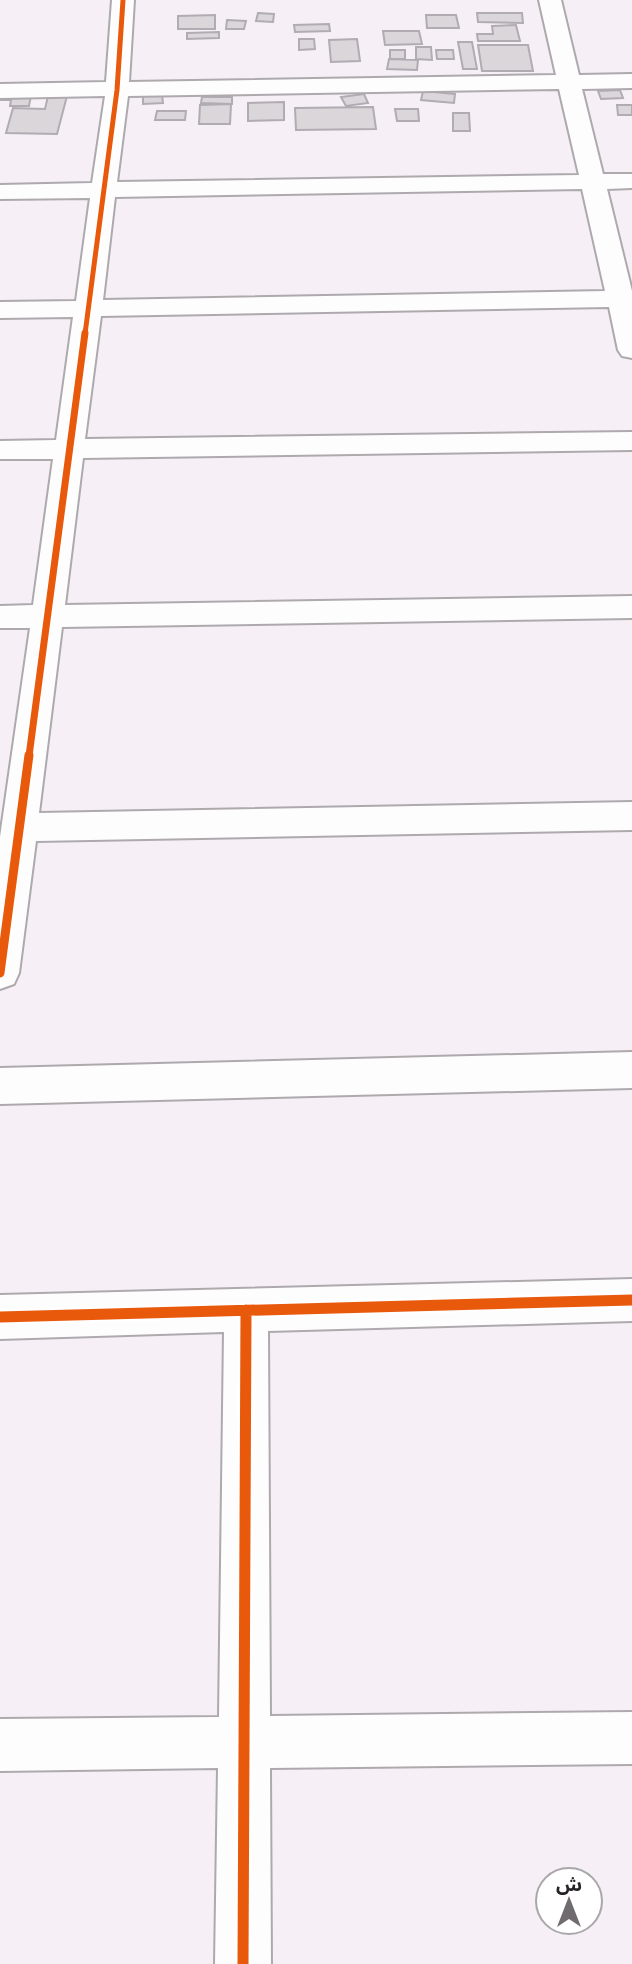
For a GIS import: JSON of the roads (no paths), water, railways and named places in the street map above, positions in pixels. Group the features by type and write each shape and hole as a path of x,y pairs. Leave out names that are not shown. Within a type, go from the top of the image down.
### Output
{"street":[{"path":"0,972 117,90 122,0"},
{"path":"550,0 593,181 626,299 632,350"},
{"path":"0,91 632,81"},
{"path":"0,192 632,181"},
{"path":"0,310 626,299"},
{"path":"0,450 632,441"},
{"path":"0,617 632,607"},
{"path":"19,827 632,816"},
{"path":"0,1086 632,1070"},
{"path":"0,1317 632,1300"},
{"path":"243,1964 246,1310"},
{"path":"0,1745 632,1738"}]}
